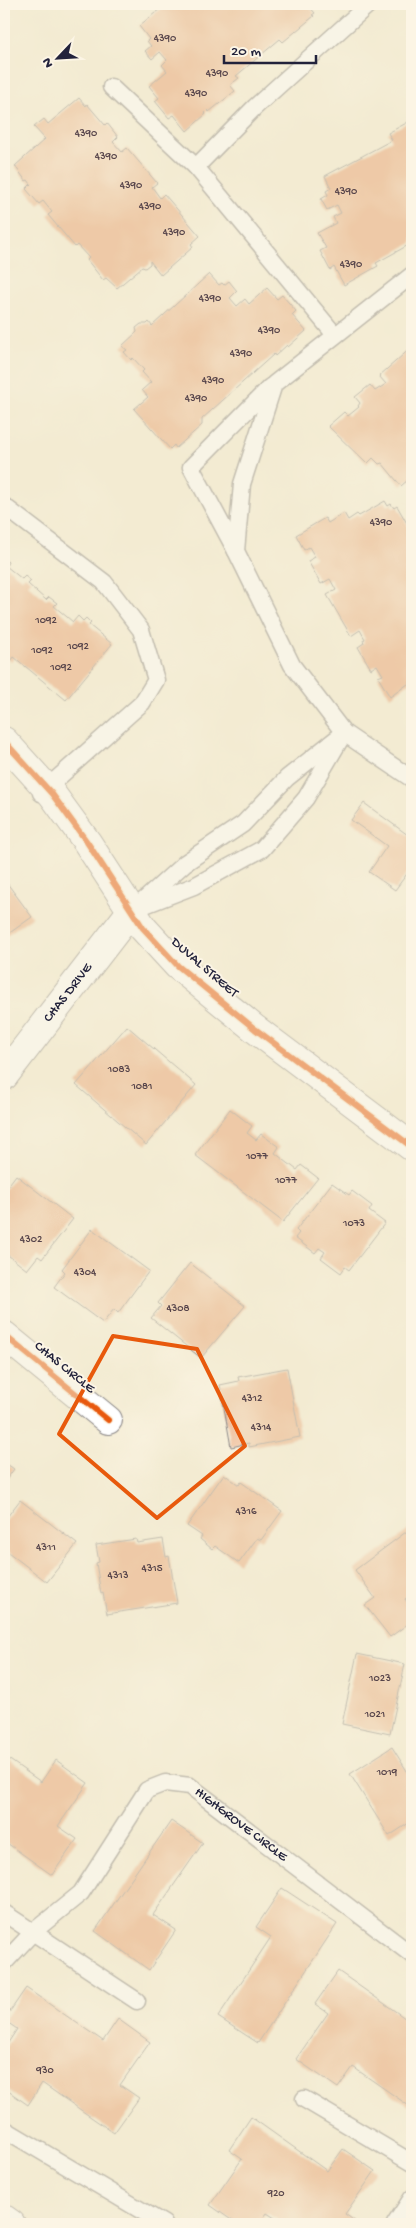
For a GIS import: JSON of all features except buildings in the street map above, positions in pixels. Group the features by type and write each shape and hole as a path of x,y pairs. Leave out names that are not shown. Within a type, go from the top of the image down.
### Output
{"street":[{"name":"DUVAL STREET","path":"4,741 87,842 143,928 178,966 256,1029 412,1147"},
{"name":"CHAS DRIVE","path":"4,1076 133,910"},
{"name":"CHAS CIRCLE","path":"4,1335 108,1420"},
{"path":"4,2220 11,2224"}],"lane":[{"path":"196,167 254,107 369,4"},
{"path":"111,87 196,167 336,335"},
{"path":"412,275 274,384 191,467 236,551 292,665 344,733 412,779"},
{"path":"236,551 242,484 274,384"},
{"path":"4,506 104,582 141,630 156,680 142,703 44,790"},
{"path":"133,910 194,886 262,849 306,798 344,733"},
{"path":"133,910 185,863 243,824 287,778 344,733"},
{"name":"HIGHGROVE CIRCLE","path":"4,1963 33,1932 81,1893 147,1790 165,1783 190,1786 412,1955"},
{"path":"4,1913 137,2001"},
{"path":"304,2098 412,2163"},
{"path":"4,2129 164,2224"},
{"path":"395,2224 412,2198"}],"highlighted area":[{"path":"113,1336 197,1349 245,1446 157,1518 59,1434"}],"cycle path":[{"path":"4,741 52,794 87,842 143,928 178,966 255,1029 412,1147"},
{"path":"4,1335 108,1420"}]}
